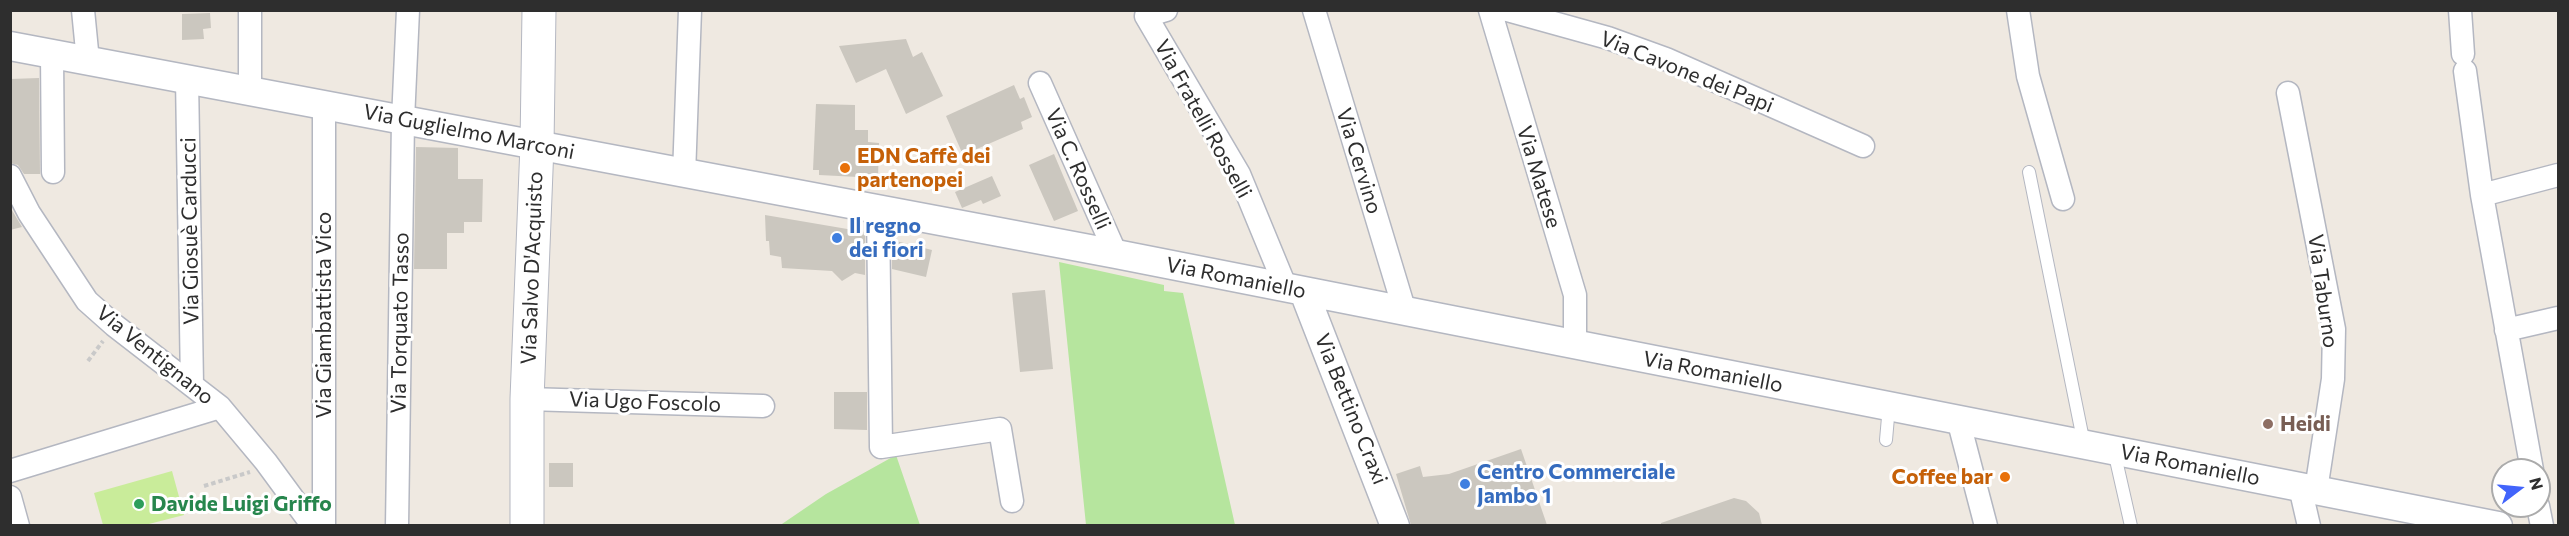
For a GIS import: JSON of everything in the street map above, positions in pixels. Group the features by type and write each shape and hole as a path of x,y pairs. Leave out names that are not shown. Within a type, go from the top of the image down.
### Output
{"main road":[{"name":"Via Salvo D'Acquisto","path":"527,525 527,399 537,145 539,10"}],"street":[{"path":"83,10 87,61"},
{"path":"250,10 250,90"},
{"name":"Via Torquato Tasso","path":"397,525 408,10"},
{"path":"684,175 690,10"},
{"name":"Via Cervino","path":"1314,10 1405,312"},
{"name":"Via Matese","path":"1490,10 1575,295 1575,345"},
{"name":"Via Cavone dei Papi","path":"1507,10 1608,38 1666,59 1863,146"},
{"path":"2018,10 2028,76 2063,199"},
{"path":"2460,10 2464,63 2482,195 2530,458"},
{"name":"Via Fratelli Rosselli","path":"1156,13 1239,174 1295,290"},
{"name":"Via Guglielmo Marconi","path":"10,46 927,220"},
{"path":"52,54 53,172"},
{"name":"Via Giosuè Carducci","path":"187,78 192,385"},
{"name":"Via C. Rosselli","path":"1040,83 1116,254"},
{"name":"Via Taburno","path":"2288,93 2334,329 2333,379 2308,488"},
{"name":"Via Giambattista Vico","path":"324,104 324,525"},
{"path":"2482,195 2559,175"},
{"name":"Via Ventignano","path":"10,176 29,213 87,301 114,325 220,407 266,462 313,525"},
{"path":"878,211 881,447 1000,429 1012,501"},
{"name":"Via Romaniello","path":"927,220 1116,254 1958,419 2308,488 2469,523 2498,525"},
{"name":"Via Bettino Craxi","path":"1295,290 1395,525"},
{"path":"2506,330 2559,318"},
{"name":"Via Ugo Foscolo","path":"527,399 763,406"},
{"path":"10,471 220,407"},
{"path":"1958,419 1986,525"},
{"path":"2308,488 2309,525"},
{"path":"10,497 18,525"}],"lane":[{"path":"2029,172 2084,444"},
{"path":"1886,440 1888,406"},
{"path":"2114,450 2131,525"}],"path":[{"path":"88,361 102,344"},
{"path":"204,486 260,469"}],"green space":[{"path":"1059,262 1164,285 1164,291 1183,293 1235,525 1086,525"},
{"path":"896,455 920,525 779,526 826,494"},
{"name":"Davide Luigi Griffo","path":"172,471 184,515 145,525 103,525 94,493"}],"building":[{"path":"210,13 211,28 203,29 204,39 182,40 182,14"},
{"path":"906,39 913,57 922,52 943,96 906,114 886,69 856,83 839,46"},
{"path":"39,78 40,174 24,174 18,165 10,163 10,79"},
{"path":"1014,85 1020,99 1024,97 1032,117 1021,122 1023,129 963,155 946,116"},
{"path":"816,104 855,105 855,130 868,130 868,142 879,143 878,178 819,175 819,170 813,170"},
{"path":"416,147 458,148 458,179 483,179 482,222 464,222 464,233 447,233 447,269 414,269"},
{"path":"1054,154 1078,211 1054,221 1029,165"},
{"path":"992,176 1001,196 983,204 981,200 962,208 955,192"},
{"path":"10,207 22,227 10,230"},
{"path":"765,215 865,232 865,275 855,273 842,281 832,271 782,268 781,257 770,255 769,241 766,241"},
{"path":"892,240 932,250 926,277 892,269"},
{"path":"1045,290 1053,369 1020,372 1012,293"},
{"path":"834,392 867,392 867,430 834,429"},
{"name":"Centro Commerciale Jambo 1","path":"1521,449 1547,525 1411,525 1396,474 1420,466 1423,477 1449,474"},
{"path":"549,463 573,463 573,487 549,487"},
{"name":"Centro Commerciale Jambo 1","path":"1734,498 1746,501 1759,513 1762,525 1661,525 1661,523"}],"place":[{"name":"EDN Caffè dei partenopei","path":"845,168"},
{"name":"Il regno dei fiori","path":"837,238"},
{"name":"Heidi","path":"2268,424"},
{"name":"Coffee bar","path":"2005,477"},
{"name":"Centro Commerciale Jambo 1","path":"1465,484"},
{"name":"Davide Luigi Griffo","path":"139,504"}]}
